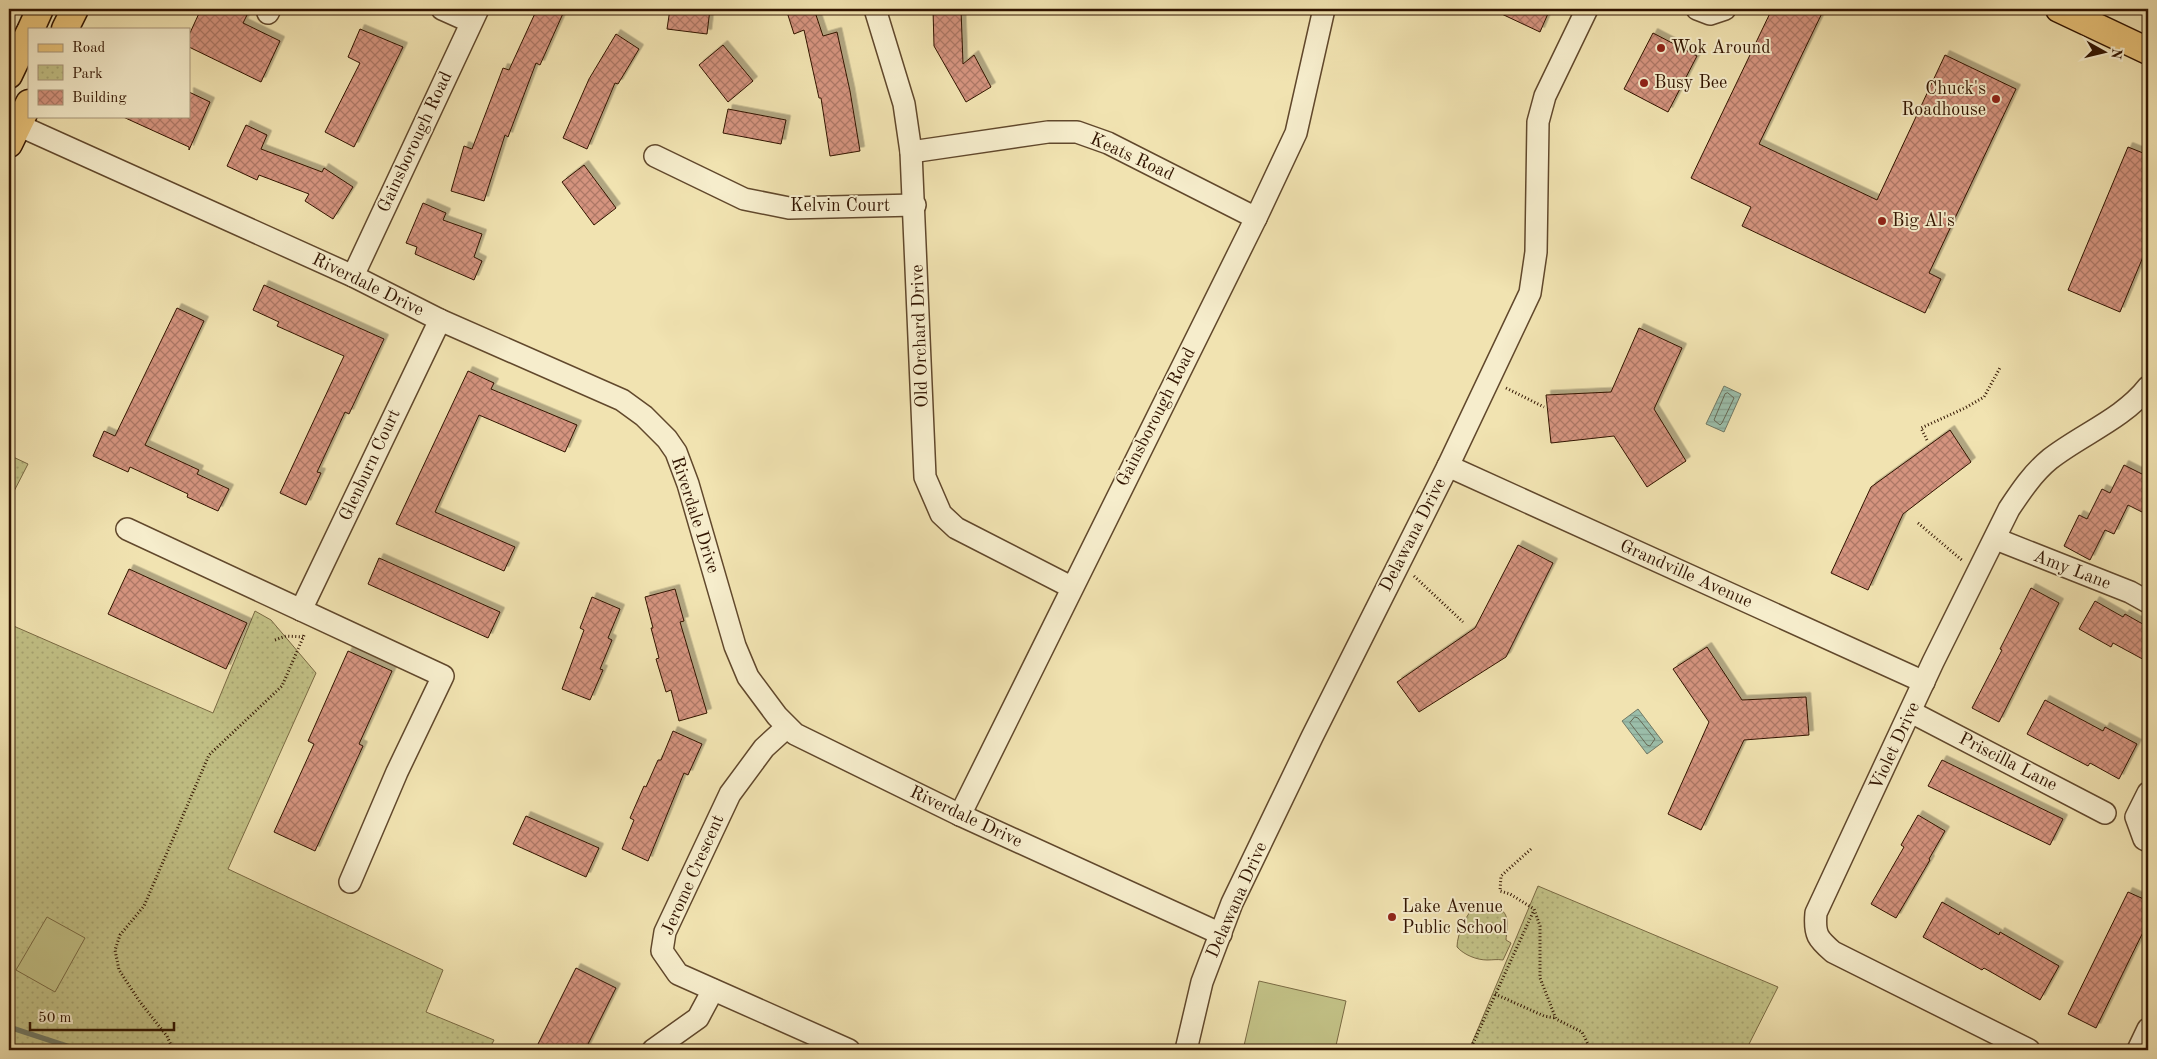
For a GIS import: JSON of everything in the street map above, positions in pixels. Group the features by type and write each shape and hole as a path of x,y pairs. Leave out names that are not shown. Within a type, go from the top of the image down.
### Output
{"main road":[{"path":"31,28 40,9"},
{"path":"66,28 75,9"},
{"path":"2059,9 2148,51"},
{"path":"9,75 28,35"}],"street":[{"path":"442,9 475,15"},
{"name":"Old Orchard Drive","path":"875,9 904,104 911,152 915,205 925,477 941,514 956,528 1071,587"},
{"name":"Gainsborough Road","path":"960,815 1071,587 1256,218 1296,133 1324,9"},
{"name":"Delawana Drive","path":"1186,1050 1202,982 1232,904 1312,737 1448,466 1530,293 1536,252 1538,122 1545,96 1587,9"},
{"path":"1697,9 1710,14 1725,9"},
{"name":"Gainsborough Road","path":"353,276 475,15"},
{"name":"Riverdale Drive","path":"16,123 353,276 440,320 622,400 644,416 667,439 676,452 688,484 735,646 748,677 787,727 795,734 960,815 1221,934"},
{"name":"Keats Road","path":"911,152 1048,132 1077,132 1108,143 1256,218"},
{"name":"Kelvin Court","path":"655,156 744,198 789,208 915,205"},
{"name":"Glenburn Court","path":"301,610 440,320"},
{"name":"Violet Drive","path":"2029,1050 1834,952 1819,939 1815,927 1816,913 1924,682 1996,539 2009,509 2036,472 2065,448 2127,408 2148,387"},
{"name":"Grandville Avenue","path":"1448,466 1924,682"},
{"path":"127,529 443,676 397,772 350,882"},
{"name":"Amy Lane","path":"1996,539 2130,592 2148,602"},
{"name":"Priscilla Lane","path":"1911,712 2105,812"},
{"name":"Jerome Crescent","path":"787,727 764,748 730,794 665,932 662,951 678,974 846,1050"},
{"path":"2148,792 2136,817 2144,839 2148,841"},
{"path":"653,1050 698,1018 713,990"},
{"path":"2138,1050 2148,1029"}],"path":[{"path":"196,9 200,11"},
{"path":"1927,440 1921,428 1984,397 2001,366"},
{"path":"1489,380 1544,406"},
{"path":"1918,523 1978,574"},
{"path":"1399,562 1463,622"},
{"path":"173,1050 167,1036 118,970 115,950 120,935 144,906 209,755 282,686 311,622 301,610"},
{"path":"274,640 286,636 303,637"},
{"path":"1531,849 1501,876 1500,891 1510,894 1534,909 1540,926 1540,978 1556,1019"},
{"path":"1470,1050 1534,909"},
{"path":"1496,994 1582,1032 1591,1050"}],"green space":[{"path":"9,455 28,464 9,501"},
{"path":"255,611 271,620 316,673 228,869 443,970 426,1012 494,1040 489,1050 9,1050 9,624 213,713"},
{"path":"1538,886 1778,987 1746,1050 1469,1050"},
{"path":"1477,904 1497,907 1506,917 1506,940 1511,943 1503,960 1475,958 1467,955 1457,947 1463,924"},
{"path":"47,917 85,938 55,992 16,970"},
{"path":"1259,981 1346,1001 1335,1050 1243,1050"}],"water":[{"path":"1724,386 1741,394 1724,432 1706,424"},
{"path":"1638,709 1663,742 1647,754 1622,721"}],"building":[{"path":"201,9 250,9 243,23 280,41 261,82 190,47 190,33"},
{"path":"537,9 565,9 540,65 536,63 508,137 505,135 484,201 451,191 464,146 472,149 503,68 509,70"},
{"path":"670,9 710,9 707,34 667,29"},
{"path":"786,9 814,9 823,36 837,32 850,91 860,151 830,156 821,98 819,98 804,30 794,34"},
{"path":"933,9 961,9 963,64 974,55 991,87 966,102 934,46"},
{"path":"1491,9 1550,9 1540,32"},
{"path":"1772,9 1824,9 1759,144 1877,200 1945,55 2016,89 1929,273 1941,279 1925,313 1742,226 1751,207 1691,178"},
{"path":"360,29 403,47 354,147 325,132 360,63 348,57"},
{"path":"1653,33 1697,56 1668,112 1624,89"},
{"path":"616,34 639,49 618,84 615,83 587,149 563,138 589,79"},
{"path":"723,45 753,81 728,102 699,65"},
{"path":"190,92 210,102 189,150 189,147 125,118 190,118"},
{"path":"728,109 786,120 781,144 723,133"},
{"path":"246,125 267,135 261,149 322,172 324,168 353,187 333,219 305,201 309,194 259,175 257,180 227,166"},
{"path":"2128,147 2148,155 2148,245 2120,312 2068,290"},
{"path":"584,165 616,208 594,225 562,182"},
{"path":"423,203 446,213 443,220 482,234 474,257 482,261 474,280 415,254 417,247 406,243"},
{"path":"264,285 384,339 349,414 345,412 317,472 321,473 306,505 280,493 344,356 277,326 279,322 253,310"},
{"path":"177,308 204,321 145,445 199,470 197,474 229,489 218,511 187,497 188,494 130,467 128,472 93,456 104,431 115,436"},
{"path":"1639,328 1682,348 1654,409 1686,461 1647,487 1614,436 1551,443 1546,395 1611,392"},
{"path":"468,371 494,383 491,389 577,425 565,452 479,415 435,512 515,547 504,571 396,524"},
{"path":"1950,430 1971,462 1903,514 1868,590 1831,573 1871,487"},
{"path":"2124,465 2148,477 2148,515 2128,505 2114,534 2105,530 2090,560 2064,546 2079,515 2087,519 2102,489 2110,493"},
{"path":"1518,545 1553,563 1506,657 1419,712 1397,682 1475,628"},
{"path":"379,558 500,612 488,638 368,584"},
{"path":"129,569 247,623 226,669 108,614"},
{"path":"2031,588 2059,603 1999,722 1972,708"},
{"path":"675,589 684,621 680,622 707,713 679,721 671,690 666,692 656,659 659,658 645,597"},
{"path":"592,597 620,609 608,638 612,640 600,669 603,670 590,700 562,689 584,630 580,628"},
{"path":"2095,601 2123,617 2125,614 2148,627 2148,662 2113,643 2111,647 2079,629"},
{"path":"1707,647 1742,700 1806,697 1809,735 1744,740 1701,830 1668,814 1709,722 1673,669"},
{"path":"348,651 392,671 359,744 363,746 315,851 274,832 314,744 308,741"},
{"path":"2045,700 2103,731 2105,727 2137,744 2119,779 2090,763 2088,766 2027,734"},
{"path":"673,731 702,744 688,775 684,773 648,861 622,849 634,820 630,818 644,786 646,787 658,760 661,760"},
{"path":"1942,760 2063,819 2050,845 1928,786"},
{"path":"1918,815 1945,831 1896,918 1871,904 1904,847 1901,845"},
{"path":"526,816 599,848 586,877 513,844"},
{"path":"2128,892 2148,901 2148,922 2096,1028 2068,1014"},
{"path":"1942,902 1999,935 2000,932 2059,966 2040,1000 1984,968 1982,970 1923,937"},
{"path":"576,968 616,988 585,1050 535,1050"}],"waterway":[{"path":"9,1027 79,1050"}],"place":[{"name":"Wok Around","path":"1661,48"},
{"name":"Busy Bee","path":"1644,83"},
{"name":"Chuck's Roadhouse","path":"1996,99"},
{"name":"Big Al's","path":"1882,221"},
{"name":"Lake Avenue Public School","path":"1392,917"}]}
